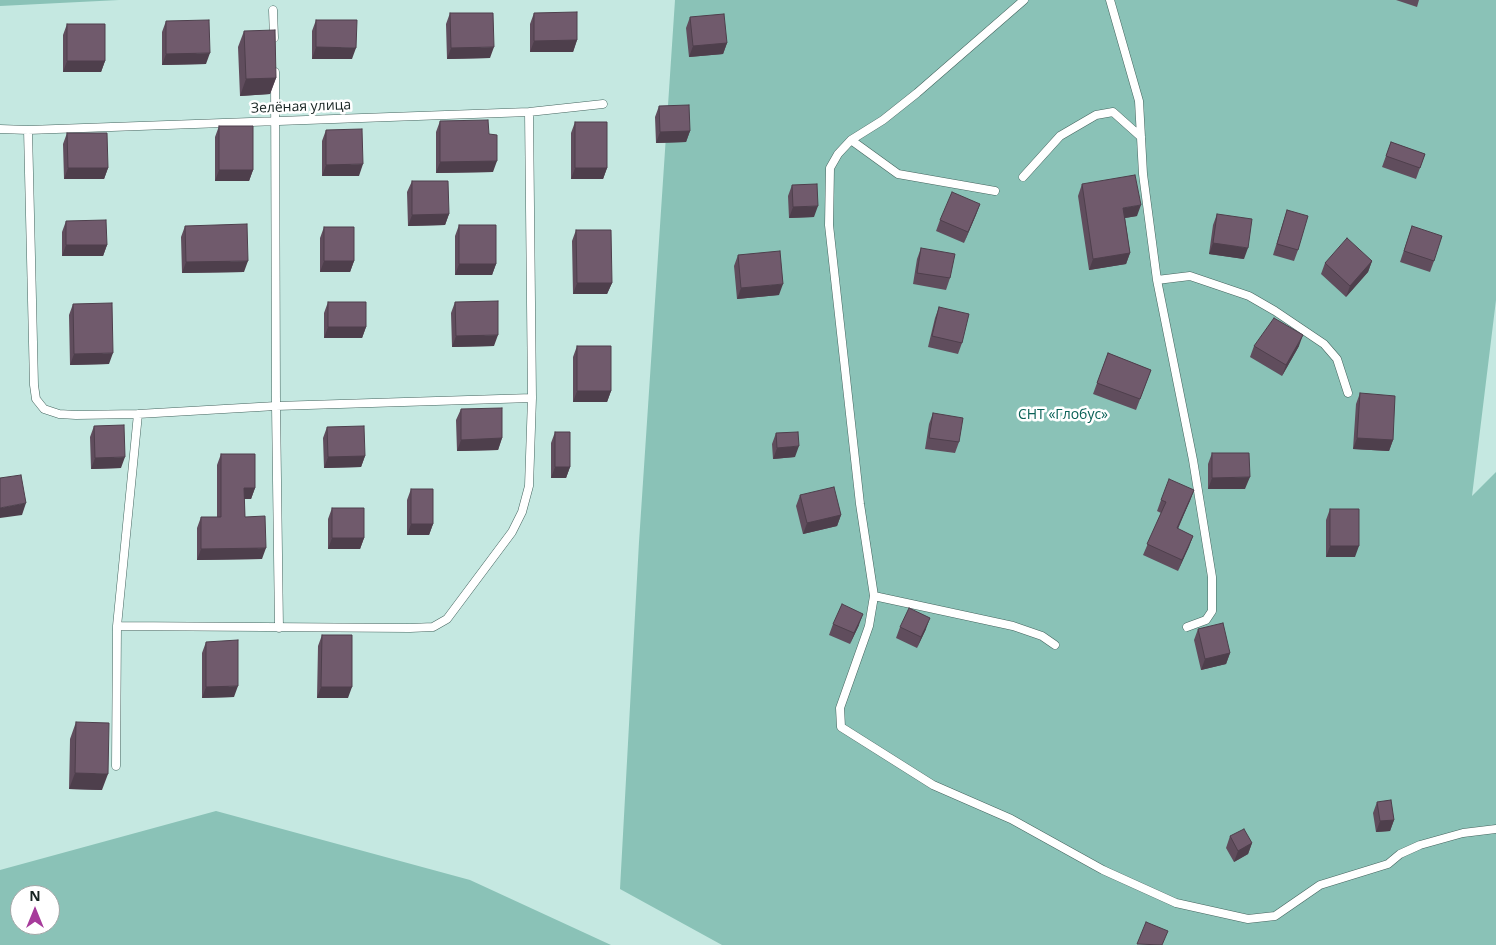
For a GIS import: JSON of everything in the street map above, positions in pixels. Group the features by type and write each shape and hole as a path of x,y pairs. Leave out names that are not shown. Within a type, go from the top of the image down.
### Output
{"lane":[{"path":"1024,0 917,93 883,120 851,140 838,154 830,168 829,225 860,504 874,596 869,626 840,708 841,726 933,785 1012,819 1103,870 1176,904 1248,920 1275,916 1320,885 1388,864 1400,854 1420,845 1463,833 1496,829"},
{"path":"1110,0 1139,101 1143,174 1156,280 1192,460 1212,578 1212,611 1206,620 1187,627"},
{"path":"273,10 274,47"},
{"path":"275,66 277,120 276,406 279,628"},
{"name":"Зелёная улица","path":"0,129 28,130 529,112 603,104"},
{"path":"117,626 433,627 446,620 512,532 522,512 529,486 532,398 529,112"},
{"path":"1023,177 1060,136 1096,115 1113,112 1141,137"},
{"path":"28,130 32,348 36,399 44,409 59,414 138,414 276,406 532,398"},
{"path":"851,140 898,174 995,191"},
{"path":"1156,280 1190,276 1249,296 1275,311 1324,344 1337,359 1348,393"},
{"path":"116,766 117,626 138,414"},
{"path":"874,596 1013,626 1042,636 1054,645"}],"green space":[{"path":"0,0 119,0 0,6"},
{"name":"СНТ «Глобус»","path":"675,0 1496,0 1496,300 1472,496 1496,472 1496,945 722,945 620,889 639,542"},
{"path":"216,811 470,880 611,945 0,945 0,870"}],"building":[{"path":"577,12 577,40 534,41 534,13"},
{"path":"450,13 493,13 494,47 451,48"},
{"path":"724,14 727,43 693,46 690,17"},
{"path":"209,20 210,53 166,54 166,21"},
{"path":"316,20 357,20 356,48 316,47"},
{"path":"67,24 105,24 105,61 67,61"},
{"path":"275,30 276,78 246,79 244,31"},
{"path":"689,105 690,131 660,132 659,106"},
{"path":"488,120 489,134 497,135 497,161 440,162 440,121"},
{"path":"575,122 607,122 607,168 575,168"},
{"path":"219,126 253,126 253,170 219,170"},
{"path":"362,129 363,164 326,165 326,130"},
{"path":"67,133 107,133 108,168 68,168"},
{"path":"1391,142 1425,154 1420,168 1386,156"},
{"path":"1135,175 1141,205 1123,208 1130,253 1093,259 1082,184"},
{"path":"412,181 448,181 449,214 412,215"},
{"path":"817,184 818,206 793,207 792,185"},
{"path":"952,192 980,204 968,232 940,220"},
{"path":"1287,210 1308,216 1298,250 1277,244"},
{"path":"1217,214 1252,219 1248,248 1213,243"},
{"path":"106,220 107,245 66,245 66,221"},
{"path":"247,224 248,261 186,262 185,226"},
{"path":"459,225 496,225 496,264 459,264"},
{"path":"1412,226 1442,236 1434,261 1404,251"},
{"path":"324,227 354,227 354,261 324,261"},
{"path":"576,230 611,230 612,283 577,283"},
{"path":"1347,238 1372,261 1350,286 1325,263"},
{"path":"921,248 955,254 950,278 917,273"},
{"path":"780,251 783,284 741,288 738,255"},
{"path":"498,301 498,335 456,336 455,302"},
{"path":"328,302 366,302 366,327 328,327"},
{"path":"112,303 113,353 74,354 73,304"},
{"path":"939,307 969,314 962,343 932,336"},
{"path":"1274,318 1303,335 1286,365 1254,346"},
{"path":"577,346 611,346 611,391 577,391"},
{"path":"1108,353 1151,370 1140,399 1097,383"},
{"path":"1360,393 1395,396 1393,440 1357,438"},
{"path":"502,408 502,438 461,440 461,409"},
{"path":"933,413 963,418 959,442 929,438"},
{"path":"124,425 125,457 95,458 94,426"},
{"path":"364,426 365,456 328,457 327,427"},
{"path":"555,432 570,432 570,467 555,467"},
{"path":"798,432 799,446 777,448 776,433"},
{"path":"1212,453 1249,453 1250,477 1212,478"},
{"path":"221,454 255,454 255,488 244,488 245,517 265,516 266,548 201,549 201,517 221,517"},
{"path":"21,475 26,503 0,508 0,478"},
{"path":"1169,479 1194,490 1177,528 1193,536 1182,560 1147,544 1166,502 1161,500"},
{"path":"834,487 841,515 807,523 800,495"},
{"path":"411,489 433,489 433,524 411,524"},
{"path":"332,508 364,508 364,538 332,538"},
{"path":"1330,509 1359,509 1359,546 1330,546"},
{"path":"842,604 863,614 854,633 833,624"},
{"path":"909,608 930,618 921,637 900,627"},
{"path":"1223,623 1230,653 1205,659 1198,629"},
{"path":"322,635 352,635 352,687 321,687"},
{"path":"238,640 238,686 206,687 206,642"},
{"path":"76,722 109,723 108,774 75,773"},
{"path":"1391,800 1394,820 1380,821 1377,802"},
{"path":"1244,829 1252,843 1238,851 1230,836"},
{"path":"1146,922 1168,931 1162,945 1137,944"}]}
